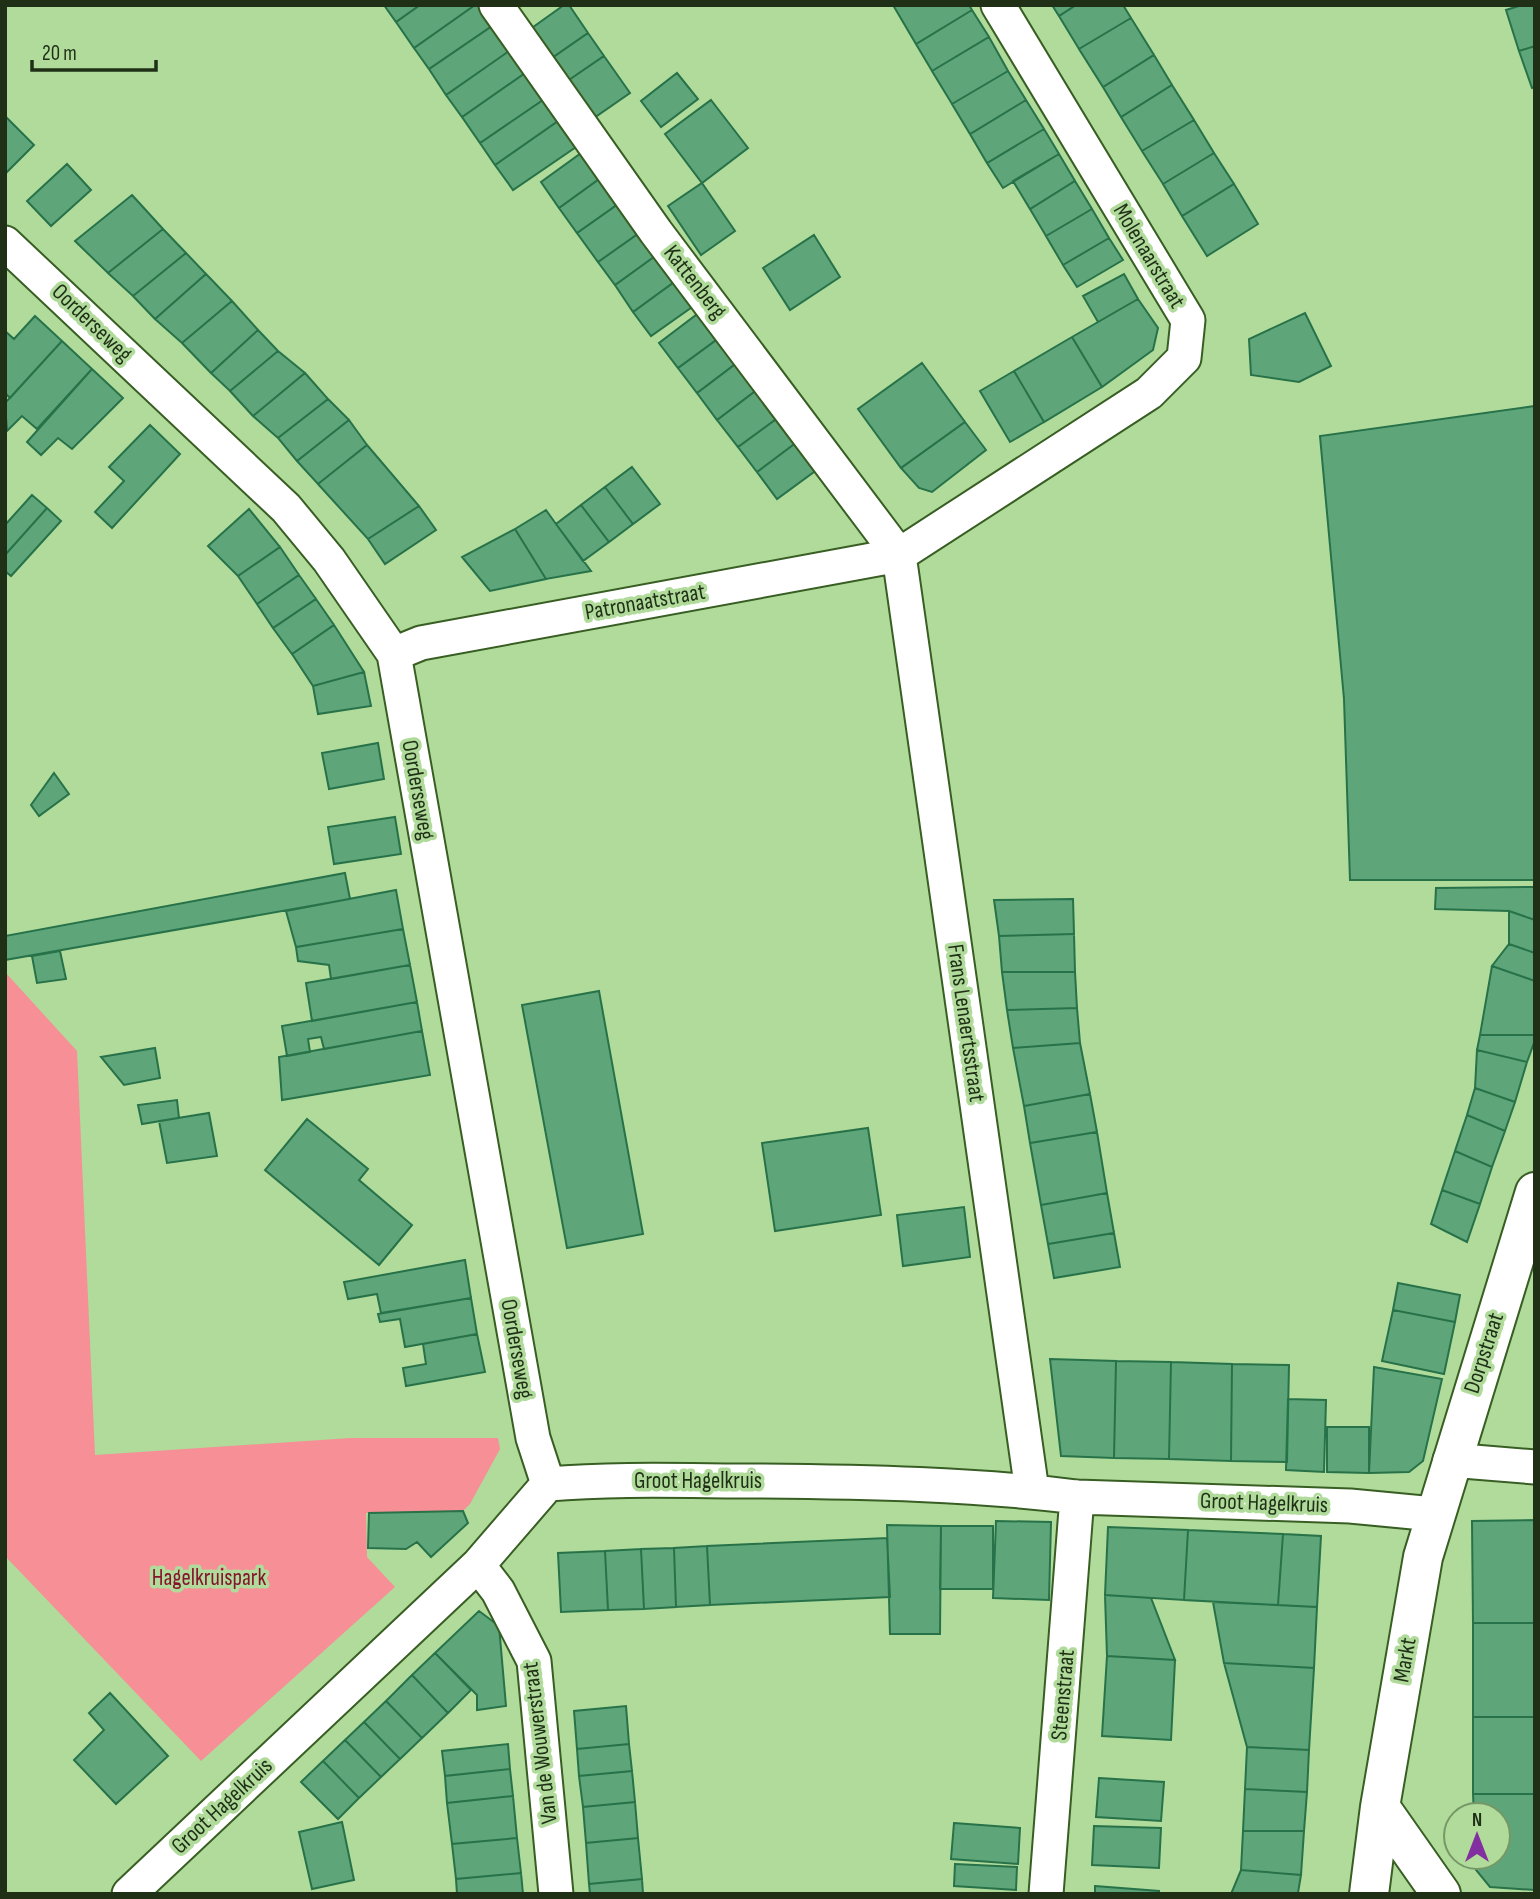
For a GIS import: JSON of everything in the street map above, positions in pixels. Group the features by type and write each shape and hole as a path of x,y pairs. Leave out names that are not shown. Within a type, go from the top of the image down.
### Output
{"main road":[{"name":"Dorpstraat","path":"1434,1514 1535,1192"},
{"name":"Markt","path":"1369,1894 1380,1807 1423,1557 1434,1514"},
{"path":"1380,1807 1441,1894"}],"street":[{"name":"Kattenberg","path":"496,5 656,232 899,555"},
{"name":"Molenaarstraat","path":"899,555 1149,393 1184,358 1188,320 998,5"},
{"name":"Oorderseweg","path":"5,243 286,508 329,560 394,654 533,1438 548,1484"},
{"name":"Patronaatstraat","path":"394,654 421,643 899,555"},
{"name":"Frans Lenaertsstraat","path":"899,555 1032,1491"},
{"path":"1450,1460 1535,1467"},
{"name":"Groot Hagelkruis","path":"129,1894 478,1565 548,1484 598,1480 852,1482 1032,1491 1077,1497 1350,1506 1434,1514"},
{"name":"Steenstraat","path":"1046,1894 1077,1497"},
{"name":"Van de Wouwerstraat","path":"478,1565 498,1591 534,1661 556,1894"}],"green space":[{"name":"Hagelkruispark","path":"5,972 77,1051 95,1455 351,1438 498,1438 500,1449 470,1504 463,1511 366,1513 367,1557 395,1587 201,1761 5,1556"}],"building":[{"path":"384,5 420,5 396,22"},
{"path":"420,5 475,5 414,48 396,22"},
{"path":"475,5 482,5 495,24 429,69 414,48"},
{"path":"564,5 569,5 588,33 549,60 529,30"},
{"path":"893,5 969,5 972,10 916,44"},
{"path":"1052,5 1076,5 1059,16"},
{"path":"1076,5 1123,5 1131,18 1079,49 1059,16"},
{"path":"1522,5 1535,5 1535,46 1519,51 1506,10"},
{"path":"972,10 989,37 932,71 916,44"},
{"path":"1131,18 1154,55 1103,87 1079,49"},
{"path":"495,24 512,49 446,95 429,69"},
{"path":"588,33 604,56 566,82 549,60"},
{"path":"989,37 1008,71 952,104 932,71"},
{"path":"1535,46 1535,87 1532,88 1519,51"},
{"path":"512,49 528,71 462,117 446,95"},
{"path":"1154,55 1172,85 1121,117 1103,87"},
{"path":"604,56 630,93 591,120 566,82"},
{"path":"528,71 546,98 480,143 462,117"},
{"path":"1008,71 1026,100 970,134 952,104"},
{"path":"677,73 698,99 661,127 641,101"},
{"path":"1172,85 1194,120 1142,151 1121,117"},
{"path":"546,98 561,119 495,165 480,143"},
{"path":"711,100 748,148 702,183 665,134"},
{"path":"1026,100 1044,129 987,163 970,134"},
{"path":"5,119 34,145 5,174"},
{"path":"561,119 579,145 513,190 495,165"},
{"path":"1194,120 1214,153 1163,184 1142,151"},
{"path":"1044,129 1059,154 1003,188 987,163"},
{"path":"584,151 602,177 559,208 541,182"},
{"path":"1214,153 1234,184 1182,216 1163,184"},
{"path":"1059,154 1075,181 1030,209 1013,181"},
{"path":"67,164 91,190 51,226 27,201"},
{"path":"602,177 621,202 577,233 559,208"},
{"path":"1075,181 1092,209 1046,236 1030,209"},
{"path":"702,183 735,231 701,255 668,206"},
{"path":"1234,184 1258,224 1207,256 1182,216"},
{"path":"132,195 163,229 108,273 75,241"},
{"path":"621,202 642,231 598,262 577,233"},
{"path":"1092,209 1109,238 1063,265 1046,236"},
{"path":"163,229 186,253 133,296 108,273"},
{"path":"642,231 658,254 615,285 598,262"},
{"path":"814,235 840,277 790,310 763,268"},
{"path":"1109,238 1123,260 1077,287 1063,265"},
{"path":"186,253 206,274 155,319 133,296"},
{"path":"658,254 677,280 633,312 615,285"},
{"path":"206,274 232,301 182,343 155,319"},
{"path":"1124,274 1138,299 1098,322 1083,296"},
{"path":"677,280 695,305 651,336 633,312"},
{"path":"1138,299 1158,328 1153,350 1102,387 1072,337"},
{"path":"232,301 258,330 211,373 182,343"},
{"path":"700,312 719,338 678,368 659,343"},
{"path":"1305,313 1331,366 1299,382 1251,375 1249,339"},
{"path":"35,316 62,341 10,398 5,393 5,331 14,339"},
{"path":"258,330 278,351 230,391 211,373"},
{"path":"1072,337 1102,387 1044,422 1014,371"},
{"path":"719,338 738,362 697,393 678,368"},
{"path":"62,341 92,369 37,429 22,416 7,431 5,403"},
{"path":"278,351 305,373 253,416 230,391"},
{"path":"738,362 758,389 717,420 697,393"},
{"path":"922,363 965,422 901,468 858,409"},
{"path":"92,369 123,398 72,449 58,438 41,455 27,442"},
{"path":"1014,371 1044,422 1010,442 980,391"},
{"path":"305,373 328,399 278,438 253,416"},
{"path":"758,389 779,417 738,447 717,420"},
{"path":"328,399 349,420 297,461 278,438"},
{"path":"1535,406 1535,880 1350,880 1344,699 1320,436"},
{"path":"779,417 797,442 757,472 738,447"},
{"path":"349,420 367,445 318,484 297,461"},
{"path":"965,422 986,450 932,492 919,488 901,468"},
{"path":"150,425 180,454 112,528 95,512 124,481 109,467"},
{"path":"797,442 818,469 777,499 757,472"},
{"path":"367,445 419,506 368,539 318,484"},
{"path":"632,467 660,504 633,524 605,487"},
{"path":"605,487 633,524 609,542 581,505"},
{"path":"32,495 47,508 5,555 5,525"},
{"path":"581,505 609,542 583,561 556,524"},
{"path":"419,506 436,530 385,564 368,539"},
{"path":"47,508 61,521 11,576 5,571 5,555"},
{"path":"249,509 280,547 238,576 208,546"},
{"path":"546,510 591,571 546,579 515,529"},
{"path":"515,529 546,579 490,591 462,557"},
{"path":"280,547 299,575 257,604 238,576"},
{"path":"299,575 316,599 273,628 257,604"},
{"path":"316,599 334,625 292,654 273,628"},
{"path":"334,625 364,672 313,686 292,654"},
{"path":"364,672 371,706 318,714 313,686"},
{"path":"378,743 384,779 329,789 322,753"},
{"path":"54,773 69,794 39,816 31,805"},
{"path":"395,817 401,854 334,864 328,827"},
{"path":"345,873 350,899 5,960 5,936"},
{"path":"1535,887 1535,920 1509,911 1435,909 1436,888"},
{"path":"396,890 403,929 296,947 286,911"},
{"path":"1073,899 1074,934 999,936 994,900"},
{"path":"1509,911 1535,920 1535,953 1509,944"},
{"path":"403,929 410,965 331,979 329,965 298,961 296,947"},
{"path":"1074,934 1075,972 1002,972 999,936"},
{"path":"1509,944 1535,953 1535,981 1492,966"},
{"path":"60,951 66,979 37,983 32,956"},
{"path":"410,965 417,1002 312,1021 306,983"},
{"path":"1492,966 1535,981 1535,1035 1480,1035"},
{"path":"1002,972 1075,972 1077,1008 1007,1010"},
{"path":"599,991 643,1234 567,1248 522,1005"},
{"path":"417,1002 422,1031 324,1049 321,1037 308,1039 310,1052 287,1056 282,1026"},
{"path":"1077,1008 1080,1043 1013,1048 1007,1010"},
{"path":"422,1031 430,1075 282,1100 279,1057"},
{"path":"1480,1035 1535,1035 1535,1040 1527,1062 1477,1050"},
{"path":"1080,1043 1090,1094 1024,1106 1013,1048"},
{"path":"155,1048 160,1078 124,1085 101,1057"},
{"path":"1477,1050 1527,1062 1515,1102 1475,1088"},
{"path":"1475,1088 1515,1102 1505,1131 1467,1115"},
{"path":"1090,1094 1097,1132 1030,1143 1024,1106"},
{"path":"177,1100 179,1118 142,1124 138,1105"},
{"path":"209,1113 217,1156 167,1163 159,1121"},
{"path":"1467,1115 1505,1131 1492,1167 1455,1151"},
{"path":"307,1119 368,1169 359,1180 412,1225 379,1265 265,1170"},
{"path":"868,1128 881,1215 775,1231 762,1143"},
{"path":"1097,1132 1107,1193 1041,1205 1030,1143"},
{"path":"1455,1151 1492,1167 1480,1204 1442,1190"},
{"path":"1442,1190 1480,1204 1467,1242 1431,1224"},
{"path":"1107,1193 1114,1233 1048,1244 1041,1205"},
{"path":"964,1207 970,1257 903,1266 897,1215"},
{"path":"1114,1233 1120,1267 1054,1278 1048,1244"},
{"path":"465,1260 471,1298 381,1313 377,1294 348,1299 344,1282"},
{"path":"1398,1283 1460,1295 1455,1322 1393,1310"},
{"path":"471,1298 477,1334 405,1347 400,1319 380,1322 378,1314"},
{"path":"1393,1310 1455,1322 1444,1374 1382,1361"},
{"path":"477,1334 485,1372 406,1386 403,1368 426,1364 423,1344"},
{"path":"1050,1359 1116,1361 1114,1458 1061,1456"},
{"path":"1116,1361 1171,1362 1169,1459 1114,1458"},
{"path":"1171,1362 1232,1364 1231,1461 1169,1459"},
{"path":"1232,1364 1289,1365 1287,1462 1231,1461"},
{"path":"1374,1367 1442,1379 1423,1461 1409,1472 1369,1473"},
{"path":"1288,1399 1326,1400 1324,1472 1286,1470"},
{"path":"1327,1427 1369,1427 1369,1473 1327,1472"},
{"path":"463,1511 468,1523 431,1557 417,1542 406,1549 368,1548 369,1513"},
{"path":"1535,1520 1535,1623 1473,1623 1472,1521"},
{"path":"996,1521 1051,1522 1049,1600 993,1598"},
{"path":"887,1525 941,1526 940,1634 890,1634"},
{"path":"941,1526 993,1526 993,1589 940,1589"},
{"path":"1108,1527 1188,1530 1184,1600 1105,1595"},
{"path":"1188,1530 1283,1534 1278,1605 1184,1600"},
{"path":"1283,1534 1321,1536 1317,1607 1278,1605"},
{"path":"887,1538 890,1597 710,1605 707,1546"},
{"path":"707,1546 710,1605 676,1607 674,1548"},
{"path":"674,1548 676,1607 644,1609 641,1549"},
{"path":"641,1549 644,1609 608,1610 605,1551"},
{"path":"605,1551 608,1610 561,1612 558,1553"},
{"path":"1105,1595 1151,1598 1175,1660 1107,1656"},
{"path":"1213,1602 1317,1607 1314,1668 1224,1663"},
{"path":"479,1611 499,1626 506,1706 477,1710 477,1695 435,1653"},
{"path":"1473,1623 1535,1623 1535,1717 1473,1717"},
{"path":"435,1653 471,1690 448,1713 412,1675"},
{"path":"1107,1656 1175,1660 1171,1740 1102,1736"},
{"path":"1224,1663 1314,1668 1309,1750 1247,1747"},
{"path":"412,1675 448,1713 422,1738 386,1701"},
{"path":"110,1693 168,1756 116,1804 74,1760 104,1730 89,1713"},
{"path":"386,1701 422,1738 400,1759 364,1722"},
{"path":"626,1706 629,1744 577,1749 574,1711"},
{"path":"1473,1717 1535,1717 1535,1794 1473,1794"},
{"path":"364,1722 400,1759 381,1777 345,1740"},
{"path":"345,1740 381,1777 359,1798 323,1761"},
{"path":"508,1744 510,1769 445,1776 442,1751"},
{"path":"629,1744 632,1771 579,1776 577,1749"},
{"path":"1247,1747 1309,1750 1307,1792 1245,1789"},
{"path":"323,1761 359,1798 338,1819 301,1782"},
{"path":"510,1769 513,1796 447,1803 445,1776"},
{"path":"632,1771 635,1802 583,1807 579,1776"},
{"path":"1099,1778 1164,1782 1161,1821 1096,1817"},
{"path":"1245,1789 1307,1792 1304,1831 1243,1831"},
{"path":"1473,1794 1535,1794 1535,1890 1490,1887 1477,1871 1512,1871 1512,1801 1473,1801"},
{"path":"513,1796 517,1838 452,1844 447,1803"},
{"path":"635,1802 638,1838 586,1843 583,1807"},
{"path":"342,1822 354,1880 312,1889 299,1832"},
{"path":"954,1823 1020,1828 1018,1864 951,1859"},
{"path":"1094,1826 1161,1828 1159,1868 1092,1865"},
{"path":"1243,1831 1304,1831 1301,1875 1241,1870"},
{"path":"517,1838 521,1873 456,1879 452,1844"},
{"path":"638,1838 642,1879 589,1884 586,1843"},
{"path":"955,1864 1017,1867 1016,1890 954,1886"},
{"path":"1241,1870 1301,1875 1298,1893 1231,1894"},
{"path":"521,1873 523,1894 457,1894 456,1879"},
{"path":"642,1879 643,1894 590,1894 589,1884"},
{"path":"1095,1886 1159,1891 1159,1894 1095,1894"}]}
